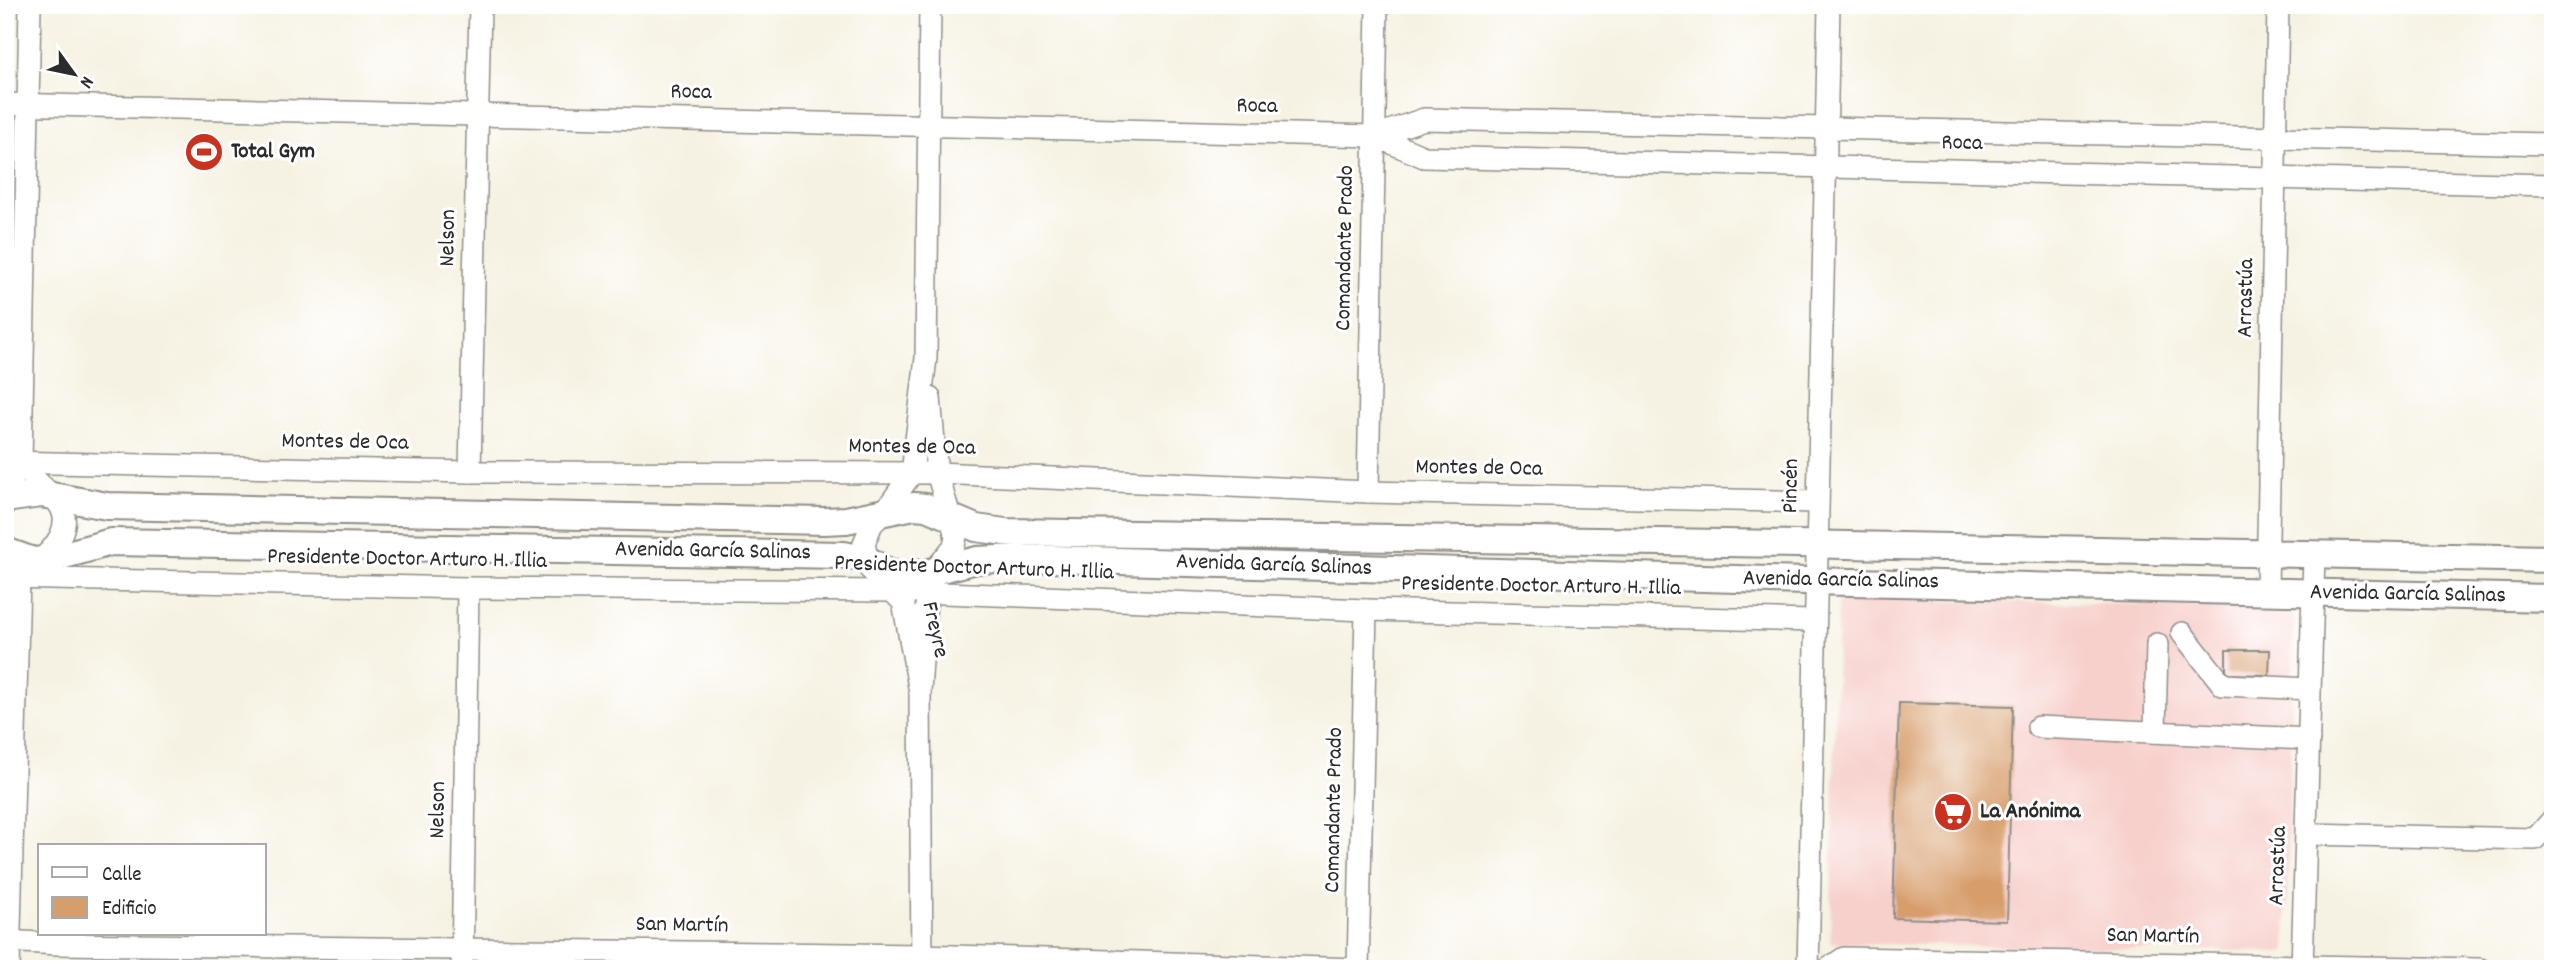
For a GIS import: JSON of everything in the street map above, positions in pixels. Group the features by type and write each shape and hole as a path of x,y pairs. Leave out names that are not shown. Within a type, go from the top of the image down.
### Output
{"main road":[{"name":"Avenida García Salinas","path":"5,499 21,495 50,495 115,506 824,521 846,520 914,506 926,507 976,528 1005,532 1817,544 2553,559"},
{"name":"Avenida García Salinas","path":"5,551 25,559 40,560 111,542 844,555 866,559 888,572 931,581 977,559 1017,558 1816,581 2553,598"}],"street":[{"path":"5,488 16,475 13,462 30,5"},
{"name":"Nelson","path":"470,472 480,5"},
{"name":"Freyre","path":"922,962 920,692 931,581 954,546 956,536 937,474 926,358 930,5"},
{"name":"Comandante Prado","path":"1368,492 1377,5"},
{"name":"Pincén","path":"1808,969 1829,5"},
{"name":"Arrastúa","path":"2267,592 2278,5"},
{"name":"Roca","path":"5,104 1375,136 1424,118 2553,144"},
{"name":"Roca","path":"1375,136 1424,157 2553,185"},
{"name":"Freyre","path":"920,692 903,601 869,568 864,543 872,524 885,511 912,473 926,358"},
{"path":"12,578 40,560 64,531 59,503 13,462"},
{"name":"Montes de Oca","path":"13,462 470,472 912,473 1368,492 1818,502"},
{"name":"Arrastúa","path":"2302,967 2314,555"},
{"path":"5,560 12,578 9,969"},
{"name":"Presidente Doctor Arturo H. Illia","path":"12,578 468,588 894,591 931,581 1366,610 1815,621"},
{"name":"Nelson","path":"463,959 468,588"},
{"name":"Comandante Prado","path":"1358,969 1366,610"},
{"path":"2182,633 2223,685 2310,689"},
{"path":"2155,732 2157,644"},
{"path":"2038,727 2309,739"},
{"path":"2306,834 2535,839 2553,820"},
{"name":"San Martín","path":"8,941 463,959 922,962 1358,969"},
{"name":"San Martín","path":"1828,969 1844,958 2480,969"}],"shaded area":[{"path":"1838,598 2294,608 2286,952 1830,943"}],"building":[{"path":"2226,650 2270,650 2269,675 2226,674"},
{"name":"La Anónima","path":"1899,703 2013,706 2007,921 1893,918"}],"place":[{"name":"Total Gym","path":"204,152"},
{"name":"La Anónima","path":"1953,812"}]}
